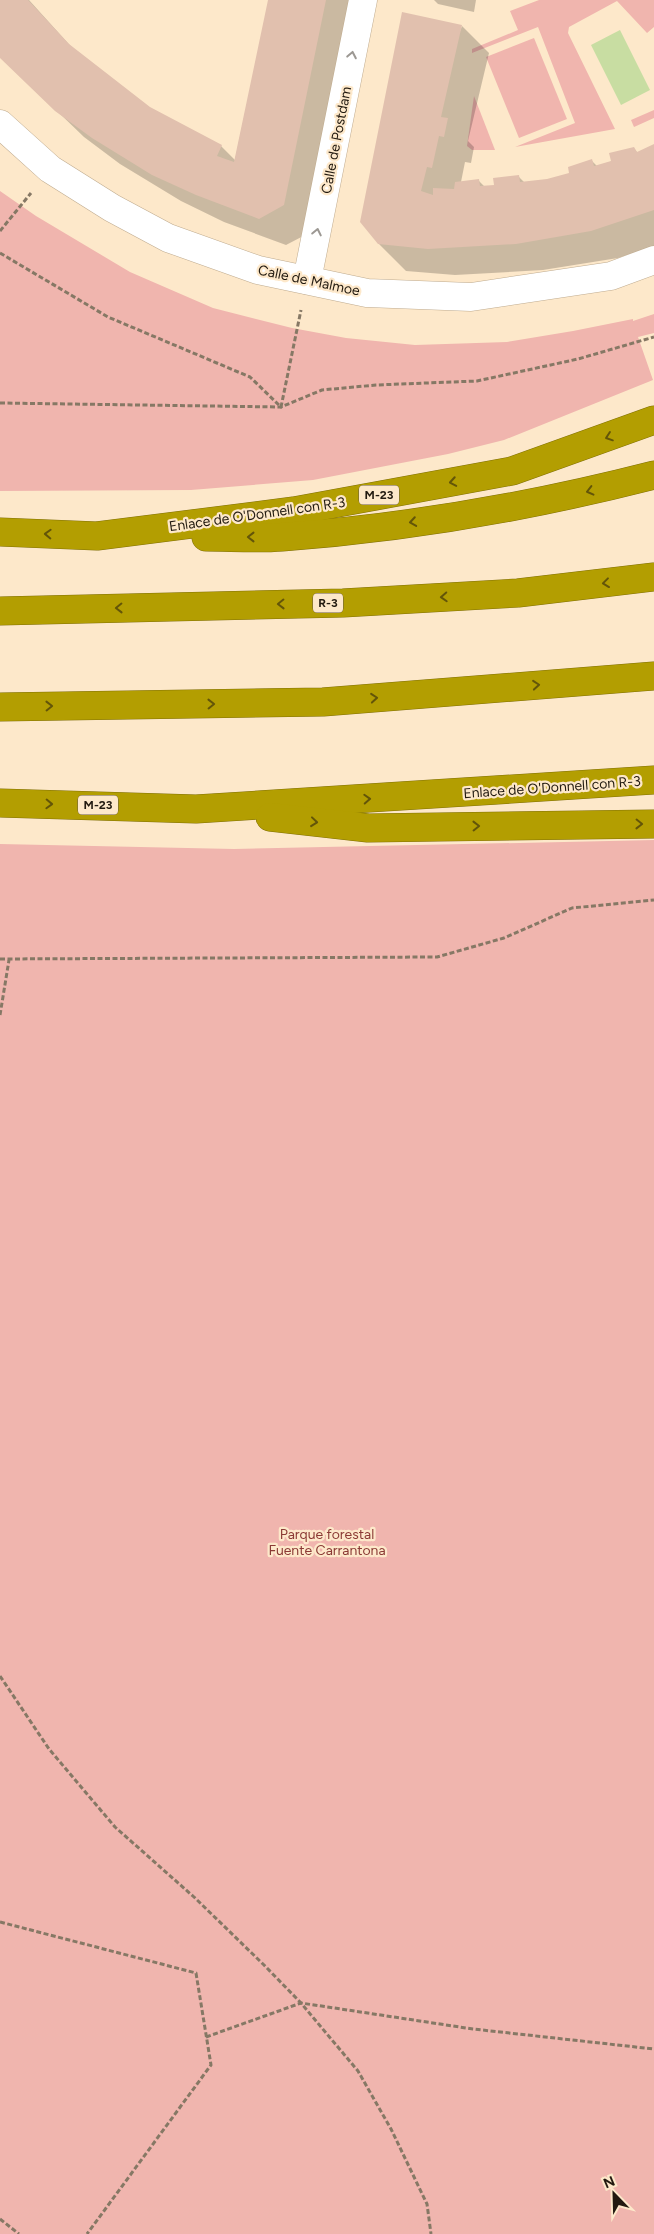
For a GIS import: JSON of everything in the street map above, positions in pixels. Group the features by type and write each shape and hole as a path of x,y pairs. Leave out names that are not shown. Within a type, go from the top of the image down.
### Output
{"highway":[{"name":"Enlace de O'Donnell con R-3","path":"0,532 97,536 294,511 512,471 654,420"},
{"path":"97,536 281,537 402,524 569,496 654,475"},
{"name":"R-3","path":"0,611 343,603 518,593 654,577"},
{"path":"0,707 323,702 654,676"},
{"name":"Enlace de O'Donnell con R-3","path":"0,803 196,809 654,780"},
{"path":"196,809 368,828 654,824"}],"street":[{"name":"Calle de Postdam","path":"307,280 363,0"},
{"name":"Calle de Malmoe","path":"0,124 50,168 112,208 168,238 258,270 367,293 471,297 611,276 654,260"}],"path":[{"path":"0,231 50,168"},
{"path":"0,253 108,317 250,377 282,407"},
{"path":"282,407 307,280"},
{"path":"0,403 282,407 322,390 376,385 477,381 578,359 654,337"},
{"path":"0,959 437,957 504,938 572,908 654,900"},
{"path":"0,1016 8,960"},
{"path":"0,1676 49,1749 115,1827 194,1897 301,2003 358,2071 391,2129 427,2204 431,2234"},
{"path":"0,1922 196,1973 211,2065 87,2234"},
{"path":"206,2037 301,2003 473,2029 654,2049"},
{"path":"0,2219 19,2234"}],"green space":[{"path":"539,0 654,0 654,27 647,33 617,1 569,27 568,33 615,129 515,147 575,123 538,27 472,53 472,49 518,30 510,11"},
{"path":"534,38 567,119 519,138 486,57"},
{"path":"474,96 495,150 472,150 467,146"},
{"path":"654,110 654,118 634,127 631,120"},
{"path":"0,191 36,216 130,272 213,308 292,328 346,338 415,345 507,342 633,319 633,321 654,314 654,333 638,337 653,380 504,440 448,454 313,480 191,490 0,491"},
{"name":"Parque forestal Fuente Carrantona","path":"654,840 654,2234 0,2234 0,844 234,849"}],"shaded area":[{"path":"620,30 650,90 621,105 591,45"}],"building":[{"path":"0,0 28,0 69,44 150,107 222,145 217,156 234,162 268,0 326,0 284,205 259,219 196,195 152,175 92,138 55,111 0,58"},
{"path":"402,12 462,25 441,117 448,118 444,137 439,136 432,168 427,167 421,191 433,195 433,188 454,189 455,182 479,179 480,186 494,185 493,178 519,175 520,182 547,179 569,173 568,167 592,159 594,166 611,161 609,153 634,147 637,152 654,144 654,210 591,231 516,244 428,249 378,244 360,222"}]}
